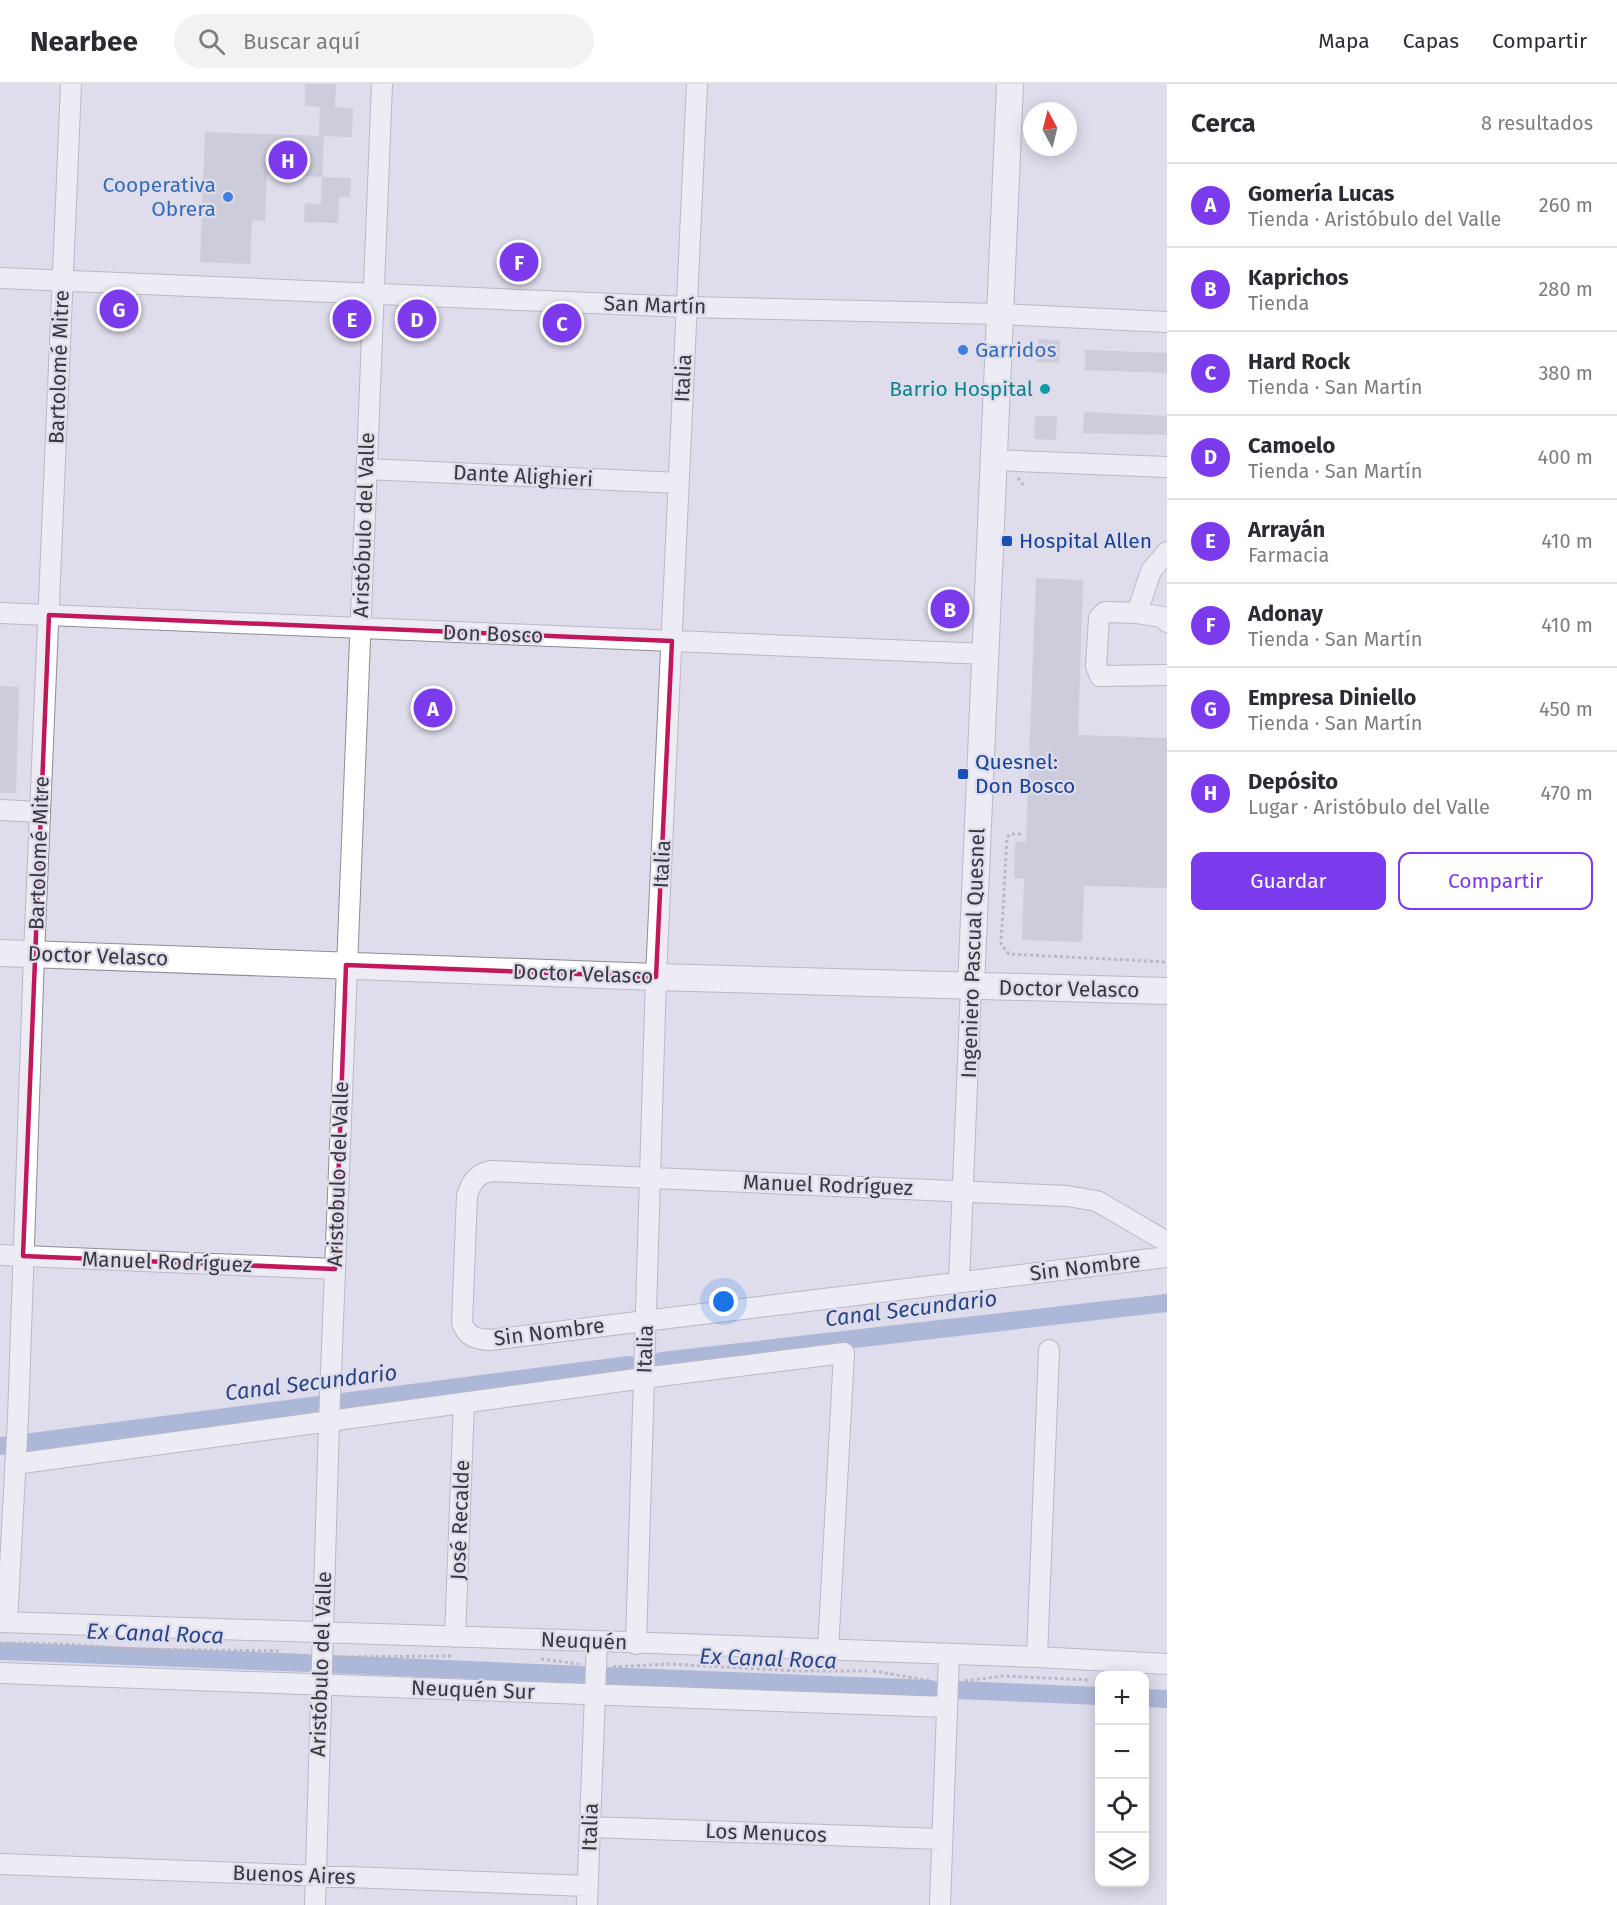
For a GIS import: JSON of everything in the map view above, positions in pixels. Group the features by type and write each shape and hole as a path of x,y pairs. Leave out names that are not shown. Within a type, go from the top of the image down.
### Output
{"main road":[{"name":"Ingeniero Pascual Quesnel","path":"971,987 1010,84"},
{"name":"Doctor Velasco","path":"0,953 656,977 1167,991"}],"street":[{"name":"Bartolomé Mitre","path":"4,1622 18,1418 34,954 71,84"},
{"name":"Aristóbulo del Valle","path":"346,965 382,84"},
{"name":"Italia","path":"636,1644 656,977 697,84"},
{"name":"San Martín","path":"0,278 687,307 1000,314 1167,322"},
{"path":"994,460 1167,467"},
{"name":"Dante Alighieri","path":"366,470 679,483"},
{"path":"1137,613 1151,571 1167,552"},
{"path":"1167,622 1163,617 1105,612 1099,618 1096,666 1101,676 1167,675"},
{"name":"Don Bosco","path":"0,613 986,654"},
{"path":"0,810 40,812"},
{"name":"Aristobulo del Valle","path":"329,1422 346,965"},
{"name":"Ingeniero Pascual Quesnel","path":"959,1282 971,987"},
{"name":"Manuel Rodríguez","path":"468,1334 461,1317 467,1196 472,1182 485,1172 650,1177 1082,1197 1108,1207 1167,1242"},
{"name":"Manuel Rodríguez","path":"0,1255 335,1269"},
{"name":"Sin Nombre","path":"468,1334 474,1338 490,1340 1167,1257"},
{"path":"1037,1658 1049,1350"},
{"path":"15,1464 844,1353 828,1651"},
{"name":"José Recalde","path":"455,1637 464,1403"},
{"name":"Aristóbulo del Valle","path":"315,1905 329,1422"},
{"name":"Neuquén","path":"4,1622 597,1641 1167,1664"},
{"name":"Italia","path":"587,1895 597,1641"},
{"path":"940,1905 949,1654"},
{"name":"Neuquén Sur","path":"0,1673 946,1707"},
{"name":"Los Menucos","path":"590,1827 942,1839"},
{"name":"Buenos Aires","path":"0,1864 316,1876 587,1895"}],"path":[{"path":"1021,834 1011,834 1007,837 1001,944 1009,954 1167,962"},
{"path":"0,1642 129,1649 281,1651"},
{"path":"321,1655 341,1657 460,1656"},
{"path":"532,1658 614,1668 670,1664 798,1671 873,1671 934,1681 963,1681 1003,1676 1095,1680"}],"highlighted area":[{"path":"49,615 672,641 656,977 346,965 335,1269 23,1256"}],"building":[{"path":"305,84 336,84 335,107 353,108 352,137 319,136 320,107 305,106"},
{"name":"Cooperativa Obrera","path":"205,132 324,136 322,177 267,174 265,221 252,220 250,264 200,262"},
{"path":"322,177 351,178 350,197 339,197 338,223 304,222 305,203 321,204"},
{"path":"1038,339 1060,340 1059,363 1037,362"},
{"path":"1085,350 1167,353 1167,373 1085,370"},
{"path":"1084,412 1167,416 1167,435 1083,433"},
{"path":"1035,416 1057,416 1056,440 1034,439"},
{"path":"1036,578 1083,580 1078,735 1167,738 1167,888 1084,886 1082,942 1022,940 1024,879 1014,878 1015,842 1026,842"},
{"path":"0,686 19,687 16,793 0,793"}],"waterway":[{"name":"Canal Secundario","path":"661,1361 1167,1303"},
{"name":"Canal Secundario","path":"0,1446 629,1365"},
{"name":"Ex Canal Roca","path":"0,1651 308,1663"},
{"name":"Ex Canal Roca","path":"329,1664 583,1675"},
{"name":"Ex Canal Roca","path":"603,1676 931,1689"},
{"name":"Ex Canal Roca","path":"958,1690 1095,1696"},
{"name":"Ex Canal Roca","path":"1149,1698 1167,1699"}],"place":[{"name":"Depósito","path":"288,160"},
{"name":"Cooperativa Obrera","path":"228,197"},
{"name":"Adonay","path":"519,262"},
{"name":"Empresa Diniello","path":"119,309"},
{"name":"Arrayán","path":"352,319"},
{"name":"Camoelo","path":"417,319"},
{"name":"Hard Rock","path":"562,323"},
{"name":"Garridos","path":"963,350"},
{"name":"Barrio Hospital","path":"1045,389"},
{"name":"Hospital Allen","path":"1007,541"},
{"name":"Kaprichos","path":"950,609"},
{"name":"Gomería Lucas","path":"433,708"},
{"name":"Quesnel: Don Bosco","path":"963,774"}]}
